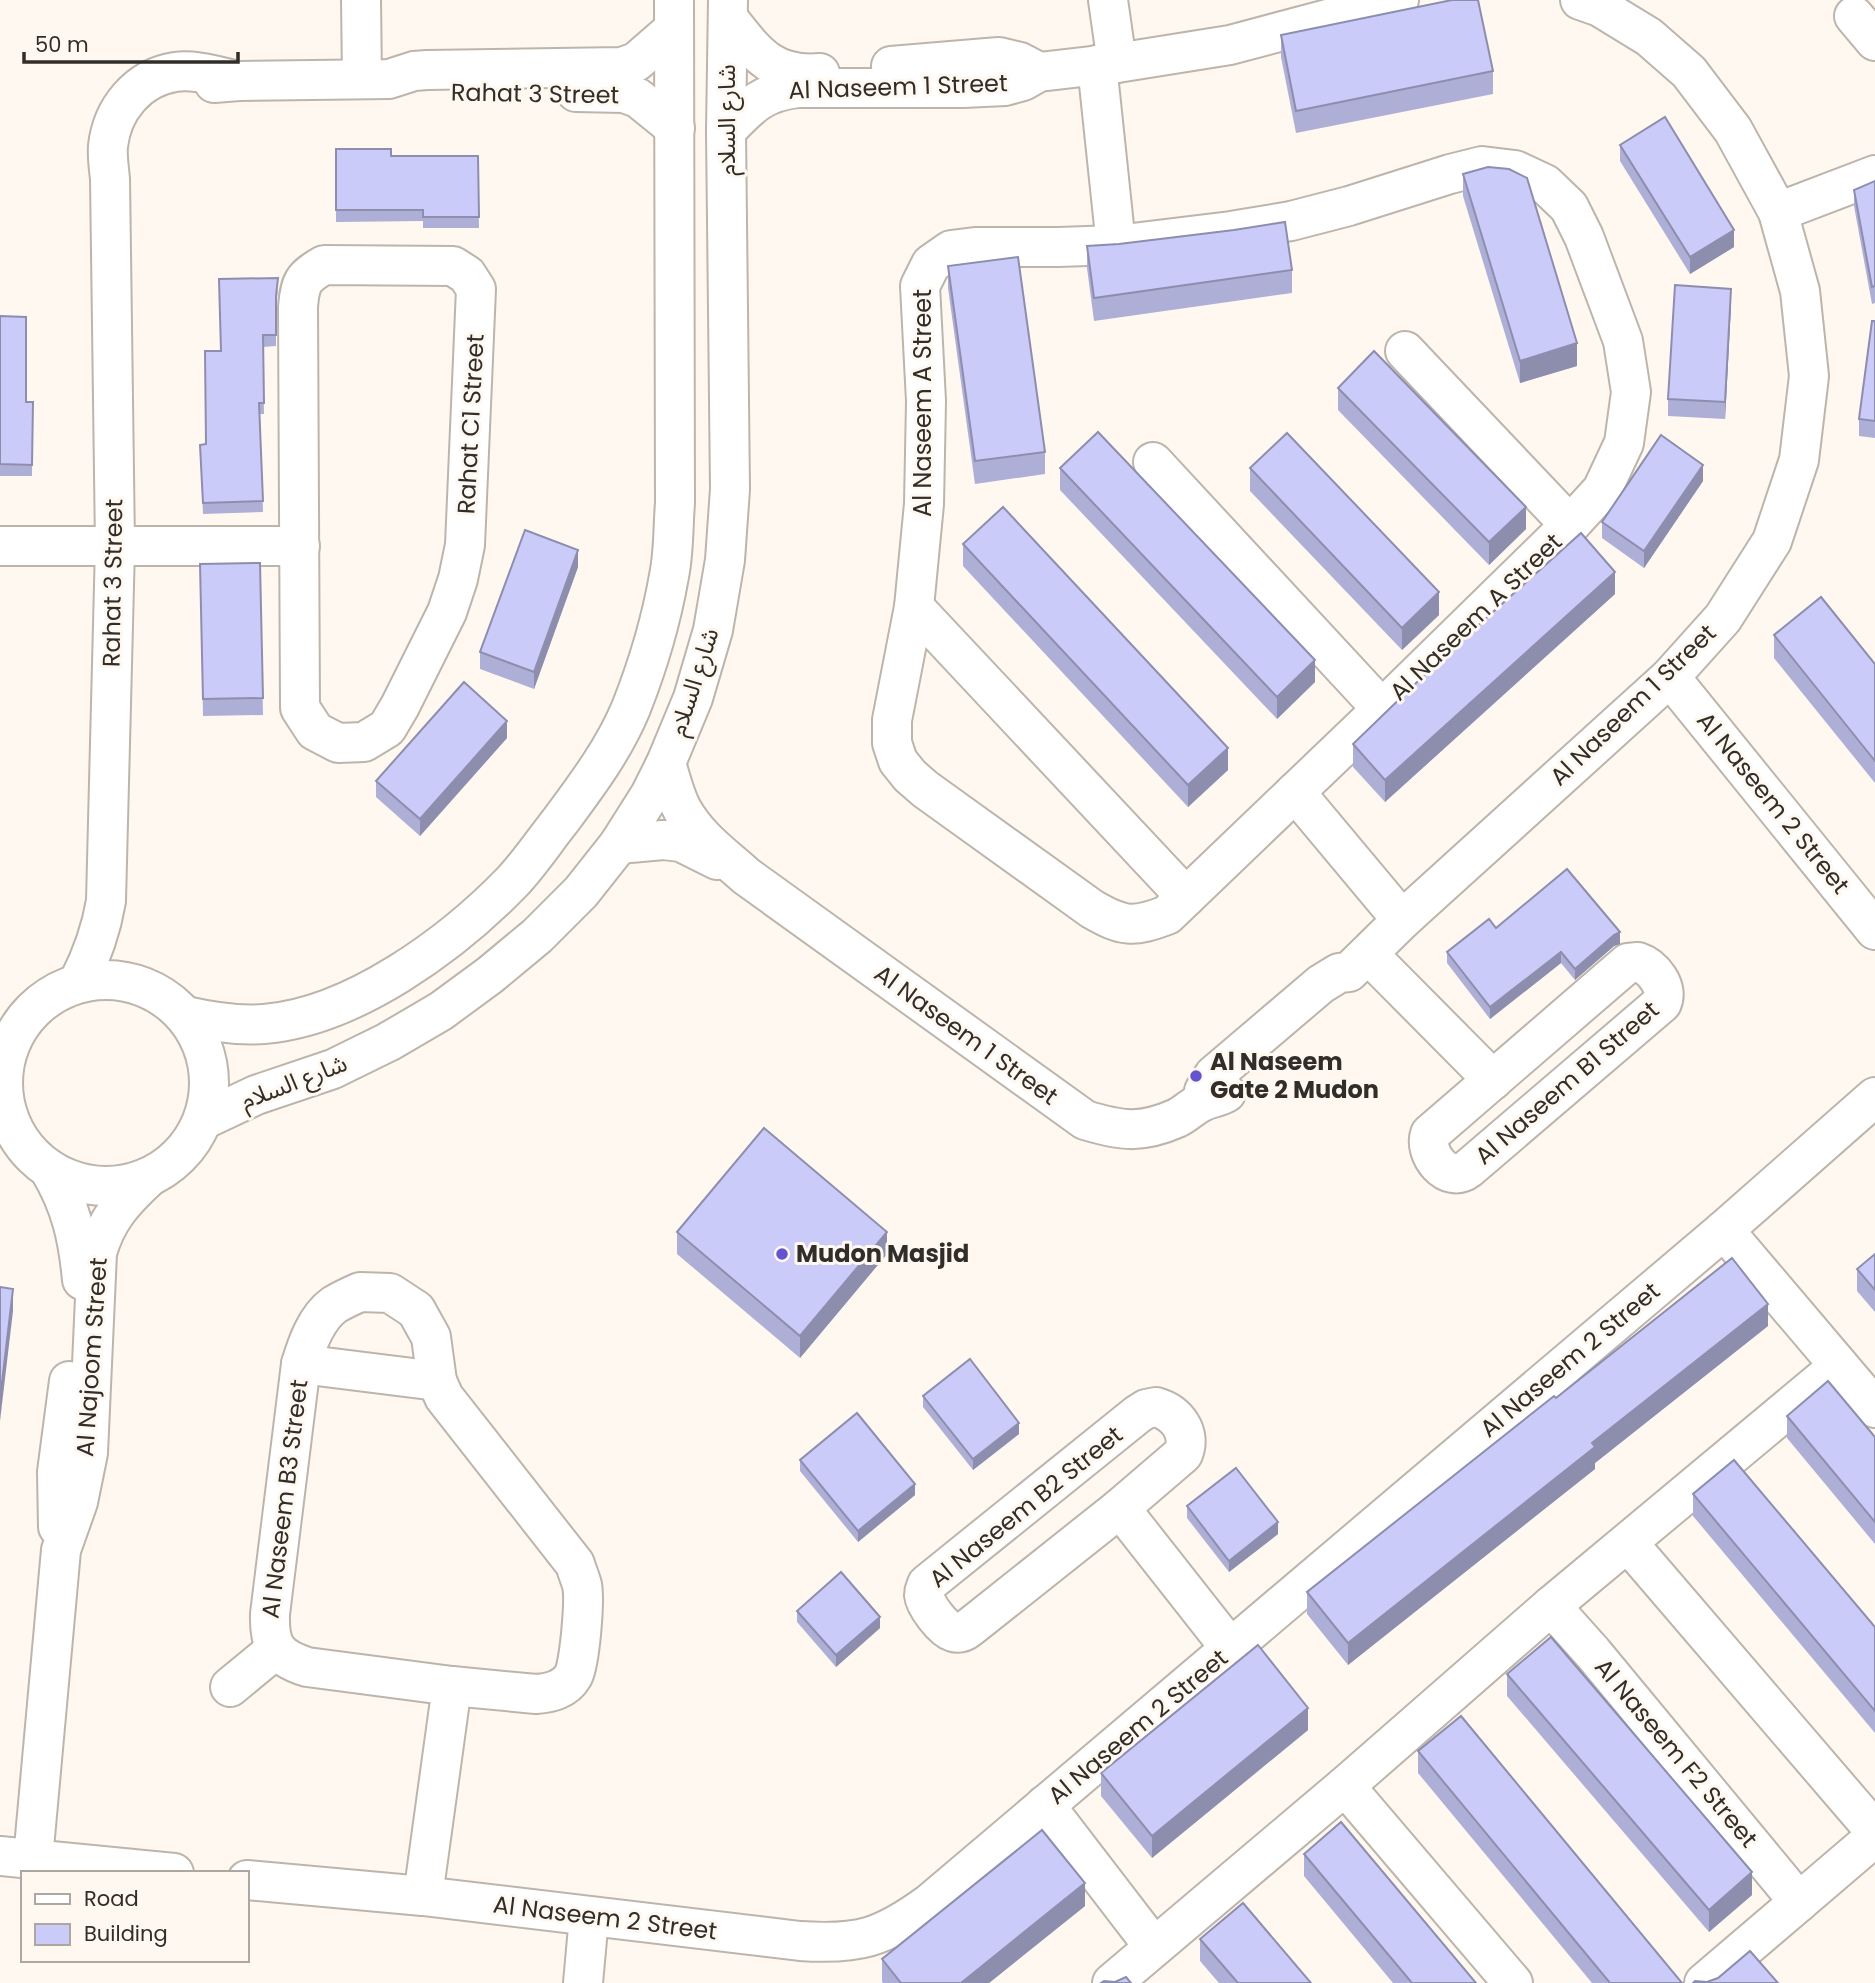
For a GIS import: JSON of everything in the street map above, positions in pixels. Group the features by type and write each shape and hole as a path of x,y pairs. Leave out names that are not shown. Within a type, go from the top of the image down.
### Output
{"street":[{"path":"361,0 375,78"},
{"path":"1108,0 1107,64 1116,245"},
{"name":"Al Naseem 1 Street","path":"726,131 761,98 779,90 894,77 964,74 1005,86 1023,81 1039,72 1230,45 1399,0"},
{"name":"Al Naseem 1 Street","path":"666,763 681,809 691,824 746,876 1085,1120 1117,1129 1149,1128 1179,1117 1202,1101 1228,1092 1286,1029 1343,993 1359,963 1402,920 1670,677 1723,618 1772,541 1799,460 1809,376 1800,291 1778,212 1733,130 1689,72 1649,37 1600,7 1580,0"},
{"name":"Al Naseem 1 Street","path":"728,9 758,55 774,66 812,74 894,77"},
{"name":"شارع السلام","path":"203,1120 256,1095 333,1069 388,1042 441,1010 490,975 537,936 580,892 619,844 650,795 666,763 692,698 713,629 725,559 730,489 726,131 728,9"},
{"name":"Rahat 3 Street","path":"553,81 636,62 674,14"},
{"name":"شارع السلام","path":"186,1016 239,1025 266,1024 309,1016 363,993 418,962 468,924 514,880 596,774 630,711 654,644 670,574 675,502 674,14"},
{"name":"Rahat 3 Street","path":"78,983 92,954 106,901 115,546 108,148 113,121 128,97 149,81 176,72 239,81 375,78 414,71 476,81 553,81 624,93 638,98 675,128"},
{"name":"Al Naseem A Street","path":"1482,166 1515,170 1545,184 1569,207 1584,237 1623,341 1631,392 1624,443 1602,490 1570,525 1167,915 1142,925 1115,922 1092,909 925,789 898,761 892,743 892,720 914,607 924,504 926,401 920,286 931,264 951,250 975,247 1116,245 1231,231 1291,221 1349,206 1450,173 1482,166"},
{"path":"1778,212 1875,175"},
{"name":"Rahat C1 Street","path":"324,265 453,266 467,275 476,289 465,545 447,612 433,642 387,728 364,742 338,743 326,737 315,730 300,708 299,546 300,289 309,274 324,265"},
{"name":"Al Naseem A Street","path":"1405,351 1570,525"},
{"name":"Al Naseem A Street","path":"1153,462 1382,709"},
{"path":"0,546 299,546"},
{"path":"914,607 1186,897"},
{"name":"Al Naseem 2 Street","path":"1670,677 1875,930"},
{"path":"1295,792 1402,920"},
{"name":"Al Naseem 1 Street","path":"619,844 663,840 681,842 746,876"},
{"name":"Al Naseem B1 Street","path":"1359,963 1493,1080"},
{"name":"Al Naseem B1 Street","path":"1629,963 1646,965 1664,988 1665,996 1657,1008 1468,1169 1454,1175 1447,1172 1429,1150 1427,1141 1430,1134 1493,1080 1629,963"},
{"path":"0,1027 54,993 78,983 104,979 127,981 149,988 169,1000 186,1016 201,1040 209,1066 209,1093 203,1120 190,1144 172,1164 148,1178 123,1186 97,1186 72,1181 49,1169 31,1155 9,1130 3,1070 13,1037 33,1008"},
{"name":"Al Naseem 2 Street","path":"248,1880 423,1896 836,1944 872,1937 903,1923 1231,1650 1724,1230 1875,1097"},
{"name":"Al Najoom Street","path":"49,1169 60,1188 75,1227 79,1248 82,1280 75,1436"},
{"name":"Al Najoom Street","path":"16,1858 61,1549 57,1472 75,1436 97,1253 108,1222 148,1178"},
{"path":"1724,1230 1875,1408"},
{"name":"Al Naseem B3 Street","path":"360,1292 390,1293 416,1310 430,1337 437,1381 452,1409 575,1564 582,1587 578,1661 573,1676 563,1688 536,1694 307,1667 289,1661 276,1649 270,1632 271,1614 301,1364 306,1345 332,1306 360,1292"},
{"name":"Al Naseem B3 Street","path":"301,1364 437,1381"},
{"path":"1045,1805 1139,1969 1551,1606 1839,1366"},
{"name":"Al Naseem B2 Street","path":"1156,1407 1166,1410 1186,1434 1184,1454 1120,1508 963,1632 948,1630 928,1607 924,1591 932,1579 1138,1414 1156,1407"},
{"path":"1120,1508 1231,1650"},
{"path":"1628,1543 1875,1831"},
{"name":"Al Naseem F2 Street","path":"1551,1606 1602,1663 1799,1902"},
{"path":"230,1687 276,1649"},
{"path":"423,1896 452,1686"},
{"path":"1345,1786 1513,1983"},
{"path":"1704,1983 1875,1837"},
{"path":"16,1858 153,1871"},
{"path":"583,1983 589,1917"}],"building":[{"path":"1452,0 1478,0 1493,71 1296,111 1281,35"},
{"path":"1665,117 1734,230 1690,257 1620,145"},
{"path":"336,149 391,149 391,156 478,156 479,217 423,217 423,210 336,210"},
{"path":"1488,167 1509,169 1527,178 1577,343 1520,361 1463,174"},
{"path":"1875,181 1875,286 1872,287 1854,190"},
{"path":"1285,222 1292,270 1094,298 1087,246"},
{"path":"1018,257 1045,452 975,461 948,266"},
{"path":"278,278 276,335 263,335 264,403 259,403 263,501 203,503 200,445 206,444 205,351 221,351 219,279"},
{"path":"1675,285 1731,289 1725,402 1668,399"},
{"path":"0,316 26,317 26,402 33,402 32,465 0,464"},
{"path":"1872,321 1875,321 1875,421 1859,419"},
{"path":"1374,351 1526,507 1489,542 1338,388"},
{"path":"1098,432 1315,660 1277,697 1060,468"},
{"path":"1287,433 1439,592 1402,628 1250,468"},
{"path":"1661,435 1703,465 1644,551 1602,522"},
{"path":"1003,507 1228,748 1188,785 963,544"},
{"path":"525,530 578,550 534,672 480,652"},
{"path":"1581,533 1615,572 1385,780 1353,744 1446,654"},
{"path":"260,563 263,698 203,699 200,564"},
{"path":"1821,597 1875,664 1875,761 1774,635"},
{"path":"464,682 507,721 420,819 376,781"},
{"path":"1567,869 1620,932 1575,969 1561,952 1490,1007 1447,952 1489,919 1496,928"},
{"name":"Mudon Masjid","path":"764,1128 887,1232 800,1336 677,1232"},
{"path":"1875,1254 1875,1290 1857,1269"},
{"path":"1732,1258 1768,1304 1592,1443 1595,1447 1348,1643 1307,1592"},
{"path":"0,1287 13,1289 0,1399"},
{"path":"970,1359 1019,1423 973,1459 923,1396"},
{"path":"1828,1381 1875,1437 1875,1522 1787,1416"},
{"path":"857,1413 915,1484 858,1531 800,1460"},
{"path":"1734,1460 1875,1627 1875,1711 1693,1494"},
{"path":"1236,1468 1278,1522 1229,1561 1187,1506"},
{"path":"841,1572 880,1617 836,1655 797,1611"},
{"path":"1551,1637 1752,1872 1709,1910 1507,1674"},
{"path":"1258,1645 1308,1708 1152,1836 1101,1773"},
{"path":"1461,1716 1682,1983 1610,1983 1418,1751"},
{"path":"1341,1822 1476,1983 1412,1983 1304,1854"},
{"path":"1042,1830 1085,1883 961,1983 901,1983 882,1959"},
{"path":"1243,1903 1311,1983 1238,1983 1200,1939"},
{"path":"1750,1951 1778,1983 1693,1983 1718,1978"},
{"path":"1126,1977 1131,1983 1101,1983 1115,1982"}],"place":[{"name":"Al Naseem Gate 2 Mudon","path":"1196,1076"},
{"name":"Mudon Masjid","path":"782,1254"}]}
